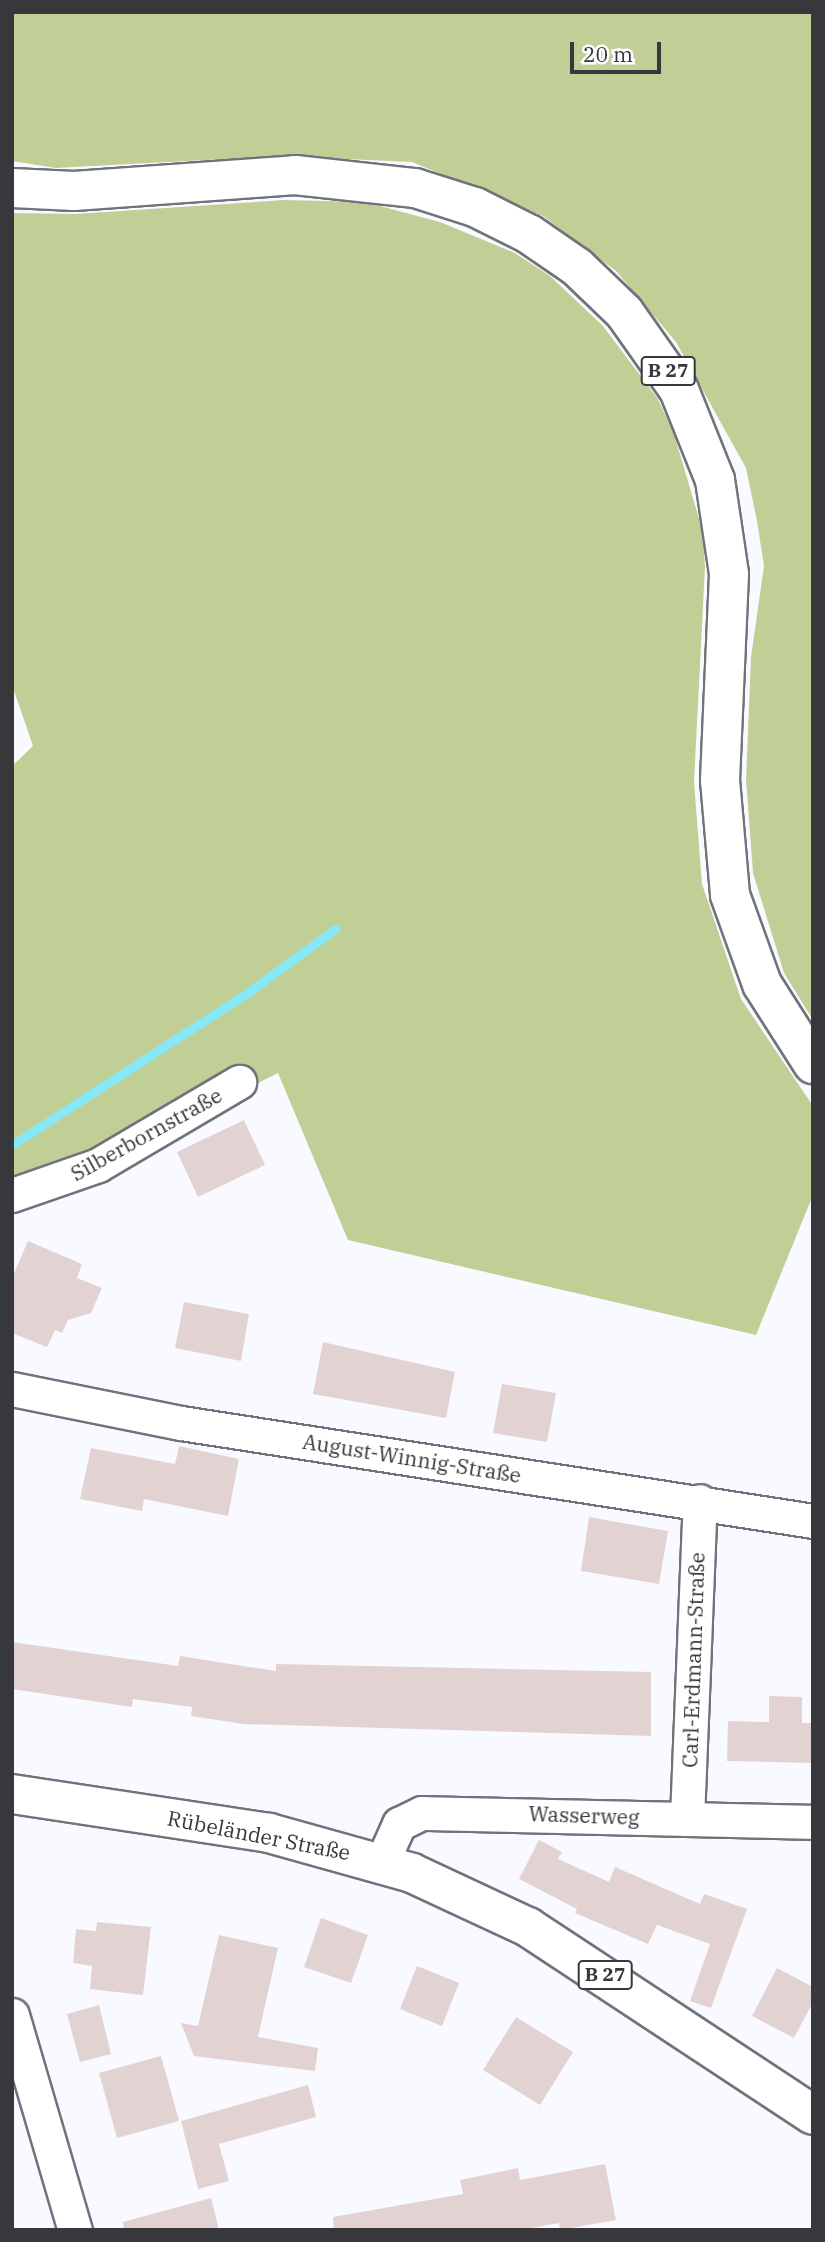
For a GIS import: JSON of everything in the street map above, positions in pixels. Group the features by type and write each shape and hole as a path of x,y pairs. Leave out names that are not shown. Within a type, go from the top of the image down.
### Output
{"main road":[{"name":"B 27","path":"12,188 74,191 295,175 415,188 475,208 529,234 577,267 624,312 679,390 715,480 729,574 720,780 730,895 762,984 813,1064"},
{"name":"Rübeländer Straße","path":"12,1794 269,1833 382,1862 455,1890 528,1927 813,2115"}],"street":[{"name":"Silberbornstraße","path":"12,1195 98,1165 239,1082"},
{"name":"August-Winnig-Straße","path":"12,1389 181,1423 700,1501 813,1521"},
{"name":"Carl-Erdmann-Straße","path":"687,1819 700,1501"},
{"name":"Wasserweg","path":"382,1862 399,1824 422,1813 813,1822"},
{"path":"12,2015 75,2230"}],"green space":[{"path":"12,12 813,12 813,1020 784,973 753,873 746,779 751,657 764,566 757,521 746,468 676,342 616,271 543,216 412,162 280,156 56,168 12,161"},
{"path":"284,200 365,202 440,222 515,253 550,276 603,326 658,399 674,434 703,532 705,567 694,782 702,884 741,999 813,1106 813,1195 756,1335 348,1240 278,1073 12,1205 12,766 33,746 12,685 12,213 75,214"}],"building":[{"path":"244,1120 265,1165 198,1197 177,1152"},
{"path":"28,1241 82,1264 77,1278 102,1288 91,1313 68,1320 62,1333 55,1330 47,1347 12,1333 12,1278"},
{"path":"184,1302 249,1314 241,1361 175,1348"},
{"path":"323,1342 455,1372 446,1418 313,1394"},
{"path":"502,1384 556,1393 547,1442 493,1433"},
{"path":"179,1446 239,1459 228,1516 144,1499 142,1511 80,1499 91,1448 175,1464"},
{"path":"589,1517 668,1531 659,1584 581,1571"},
{"path":"12,1642 178,1666 180,1656 276,1671 276,1664 651,1672 651,1736 243,1724 191,1716 192,1707 133,1699 132,1707 12,1689"},
{"path":"769,1696 802,1697 802,1723 813,1723 813,1763 727,1761 728,1721 769,1722"},
{"path":"539,1840 562,1852 558,1859 609,1882 615,1867 700,1904 704,1894 747,1909 711,2008 690,2001 710,1944 657,1925 648,1944 575,1913 577,1909 519,1879"},
{"path":"321,1918 368,1935 351,1983 304,1967"},
{"path":"97,1922 151,1927 143,1995 90,1989 92,1966 73,1963 76,1929 96,1931"},
{"path":"219,1935 278,1948 258,2037 318,2048 315,2071 194,2056 181,2023 198,2026"},
{"path":"417,1966 459,1983 442,2026 400,2009"},
{"path":"777,1968 813,1987 813,2002 794,2038 752,2016"},
{"path":"99,2005 111,2054 80,2062 67,2014"},
{"path":"516,2017 573,2052 540,2105 483,2070"},
{"path":"161,2056 179,2121 117,2138 99,2073"},
{"path":"308,2085 316,2117 219,2144 229,2181 198,2189 181,2121"},
{"path":"605,2164 616,2220 560,2230 559,2223 521,2230 334,2230 333,2217 463,2194 460,2180 518,2168 520,2180"},
{"path":"211,2198 219,2230 124,2230 123,2222"}],"waterway":[{"path":"12,1145 247,993 335,929"}]}
